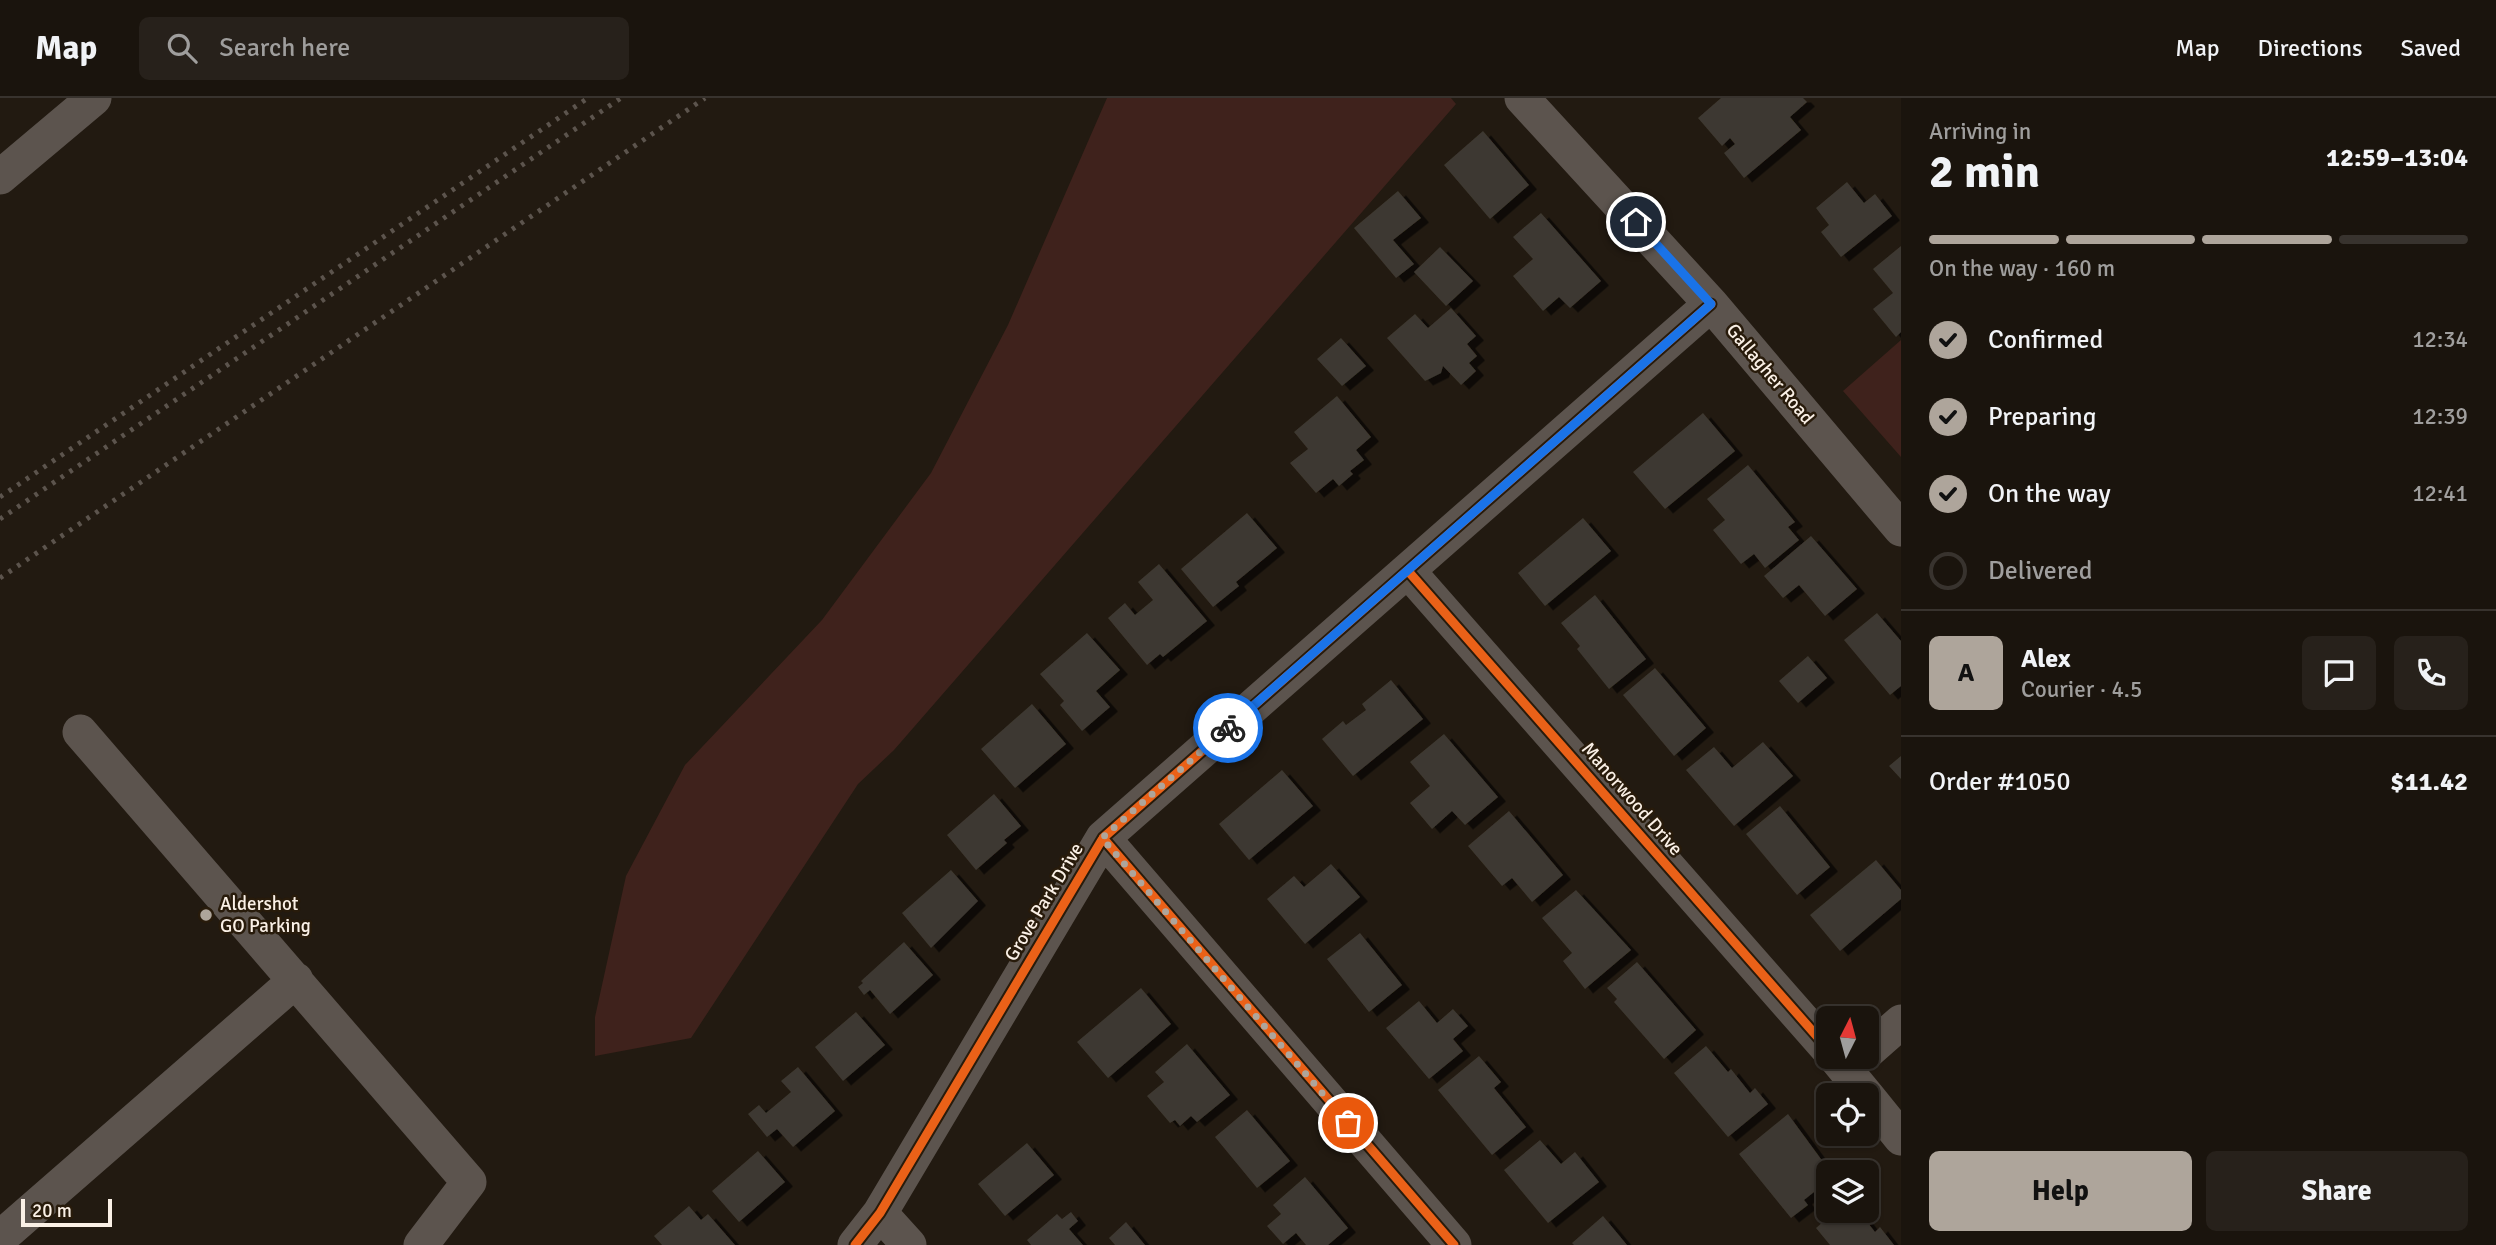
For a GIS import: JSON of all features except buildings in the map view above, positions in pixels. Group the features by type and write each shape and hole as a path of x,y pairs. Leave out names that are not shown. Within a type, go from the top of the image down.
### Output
{"street":[{"path":"0,177 94,98"},
{"name":"Gallagher Road","path":"1522,98 1711,304 1901,530"},
{"name":"Grove Park Drive","path":"855,1245 880,1213 1102,838 1711,304"},
{"name":"Manorwood Drive","path":"1408,570 1816,1027"},
{"path":"80,732 469,1182 421,1245"},
{"path":"1102,838 1454,1245"},
{"path":"0,1238 296,980"},
{"path":"1880,1042 1901,1022"},
{"name":"Manorwood Drive","path":"1854,1069 1901,1138"},
{"path":"880,1213 909,1245"}],"shaded area":[{"path":"1107,98 1451,98 1456,104 894,750 858,784 691,1038 595,1056 595,1017 626,876 685,765 822,620 931,473 1008,325"},
{"path":"1901,340 1901,457 1843,391"}],"railway":[{"path":"0,497 588,98"},
{"path":"0,519 621,98"},
{"path":"0,578 705,98"}],"cycle path":[{"path":"855,1245 880,1213 1103,838 1711,304"},
{"path":"1408,571 1816,1035"},
{"path":"1103,838 1454,1245"}],"way so far":[{"path":"1228,728 1102,838 1348,1123"}],"place":[{"name":"Aldershot GO Parking","path":"206,915"}],"route":[{"path":"1228,728 1711,304 1636,222"}]}
